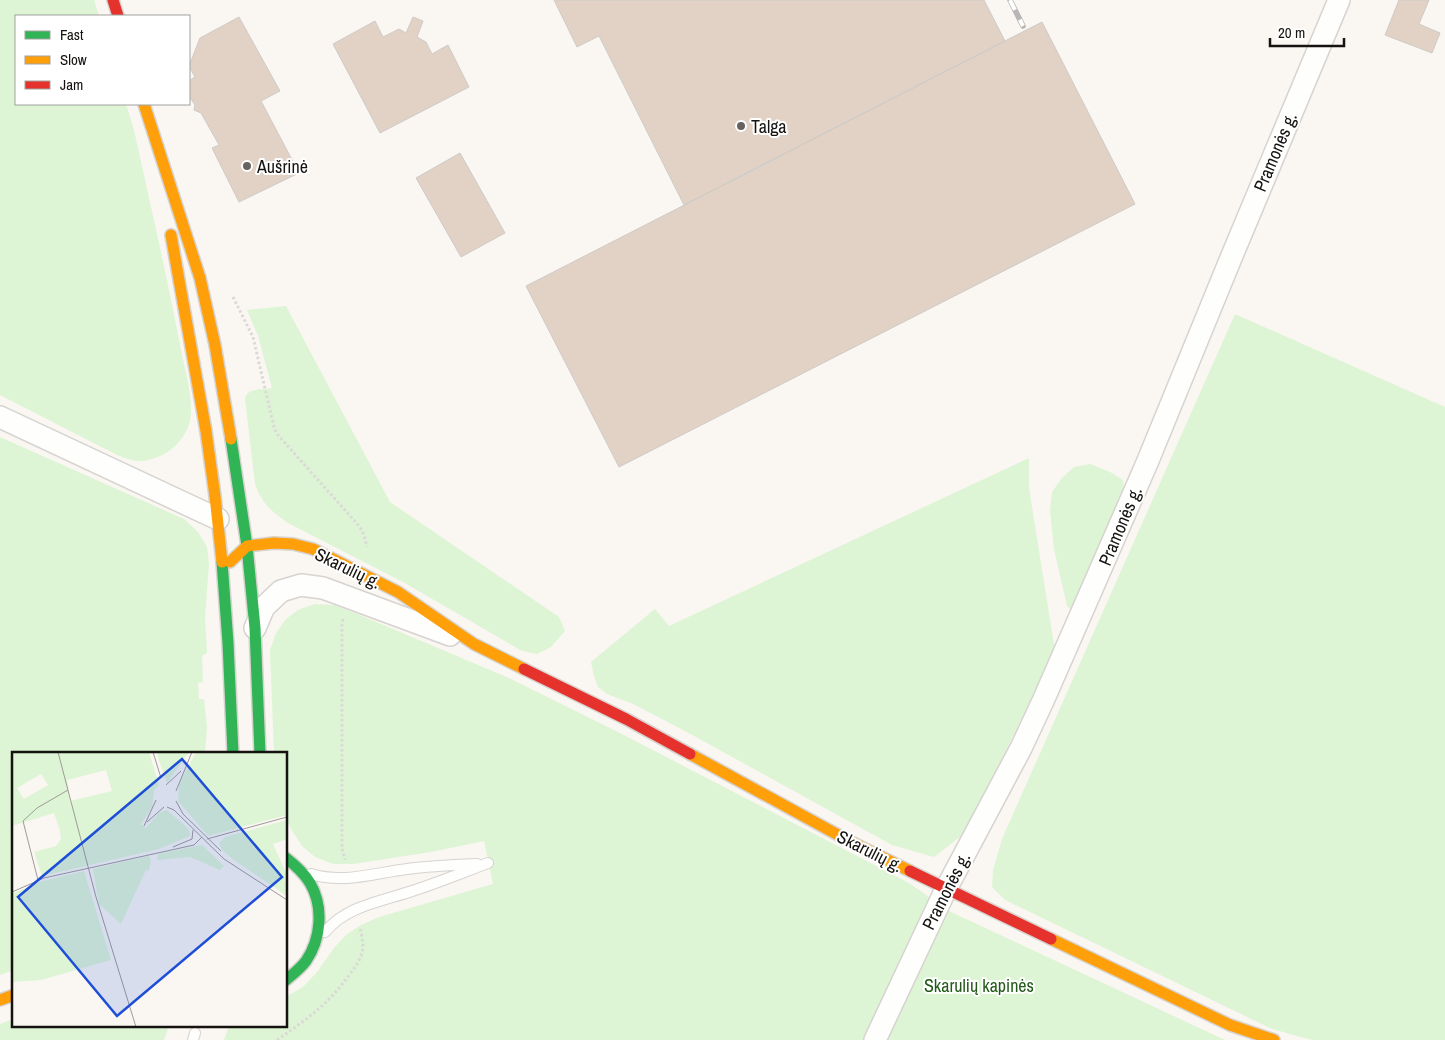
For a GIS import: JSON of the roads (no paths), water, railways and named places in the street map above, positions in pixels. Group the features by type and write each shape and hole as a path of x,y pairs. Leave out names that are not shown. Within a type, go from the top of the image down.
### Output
{"main road":[{"path":"113,0 118,15"},
{"path":"144,105 200,278 227,412 247,546 255,628 260,752"},
{"path":"158,149 179,283 202,400 218,519 228,637 233,752"},
{"name":"Skarulių g.","path":"247,546 274,542 313,549 398,592 474,644 626,719 852,842 1230,1025 1269,1039"},
{"path":"223,578 231,560 247,546"},
{"path":"288,860 300,870 312,886 318,904 320,923 316,942 307,961 288,979"},
{"path":"0,1000 12,996"}],"street":[{"name":"Pramonės g.","path":"875,1040 946,889 1021,748 1050,685 1147,463 1339,0"},
{"path":"0,417 218,519"},
{"name":"Skarulių g.","path":"255,628 264,607 281,591 301,585 323,588 474,644"}],"lane":[{"path":"300,870 325,878 348,879 408,869 488,863 415,891 356,909 333,922 316,942"}],"railway":[{"path":"1010,0 1023,26"}],"place":[{"name":"Talga","path":"741,126"},
{"name":"Aušrinė","path":"247,166"}],"park label":[{"name":"Skarulių kapinės","path":"979,985"}]}
